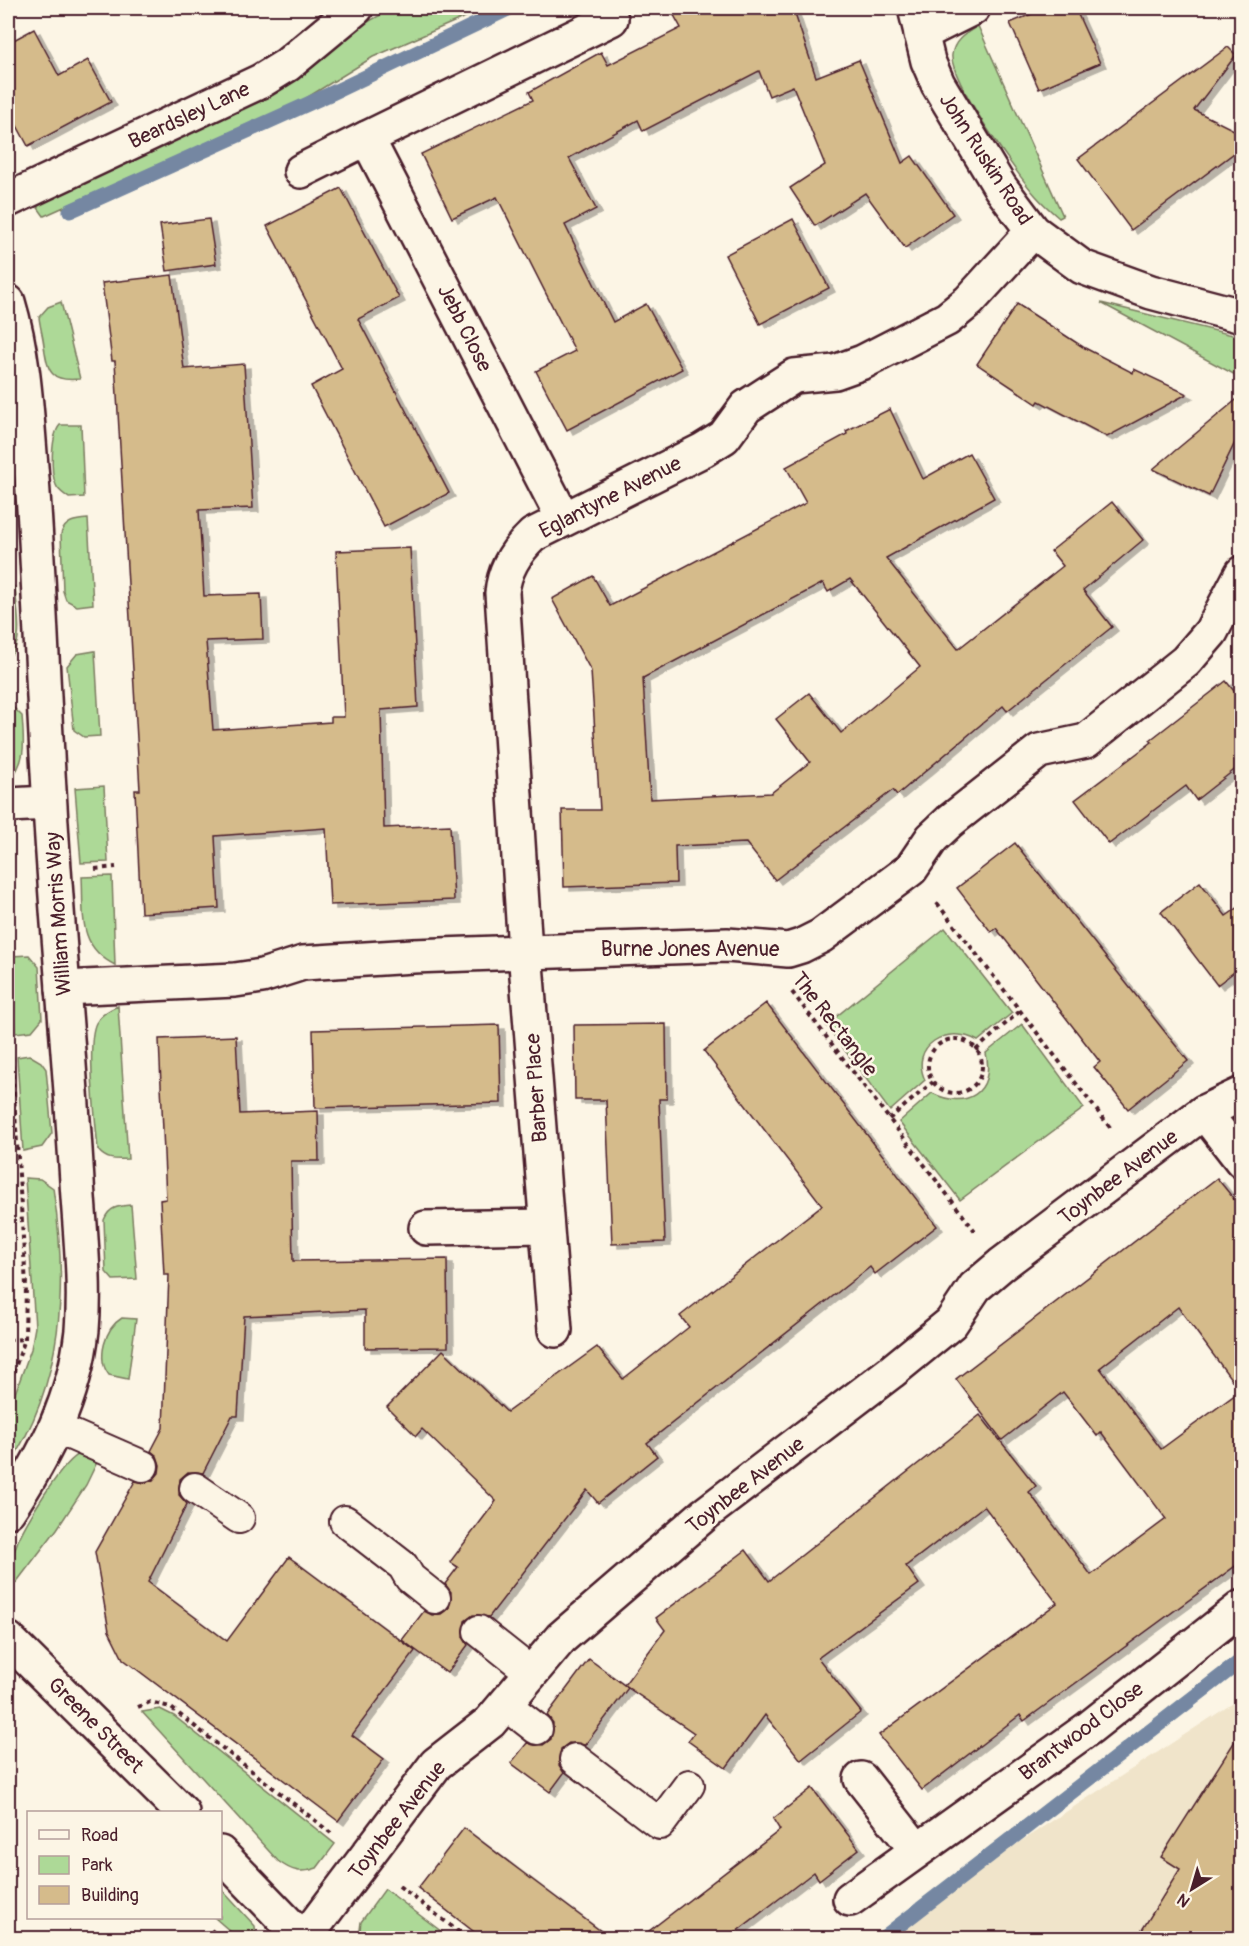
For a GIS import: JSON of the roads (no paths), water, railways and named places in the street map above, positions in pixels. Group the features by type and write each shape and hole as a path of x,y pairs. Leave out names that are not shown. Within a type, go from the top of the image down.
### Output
{"street":[{"name":"Beardsley Lane","path":"8,200 261,81 287,65 356,8"},
{"path":"918,21 973,8"},
{"path":"301,171 611,19"},
{"name":"John Ruskin Road","path":"918,21 938,84 1000,187 1033,231 1082,267 1151,292 1242,316"},
{"name":"Jebb Close","path":"367,138 562,518"},
{"name":"Eglantyne Avenue","path":"525,951 503,585 504,577 521,546 533,535 562,518 703,450 724,437 746,407 794,376 835,372 863,362 947,319 976,294 1033,231"},
{"name":"William Morris Way","path":"8,302 19,345 26,407 41,601 49,803 83,1296 76,1366 56,1428 26,1484 8,1511"},
{"name":"Burne Jones Avenue","path":"63,988 235,980 262,976 303,963 525,951 727,945 788,950 821,936 911,869 932,838 950,820 1030,758 1039,752 1086,741 1186,661 1211,632 1242,573"},
{"path":"8,805 49,803"},
{"name":"Barber Place","path":"525,951 555,1330"},
{"name":"Toynbee Avenue","path":"304,1938 436,1764 490,1722 561,1638 705,1514 891,1372 951,1323 975,1287 1001,1265 1204,1112 1242,1094"},
{"path":"1204,1112 1242,1161"},
{"path":"426,1228 546,1226"},
{"name":"Brantwood Close","path":"850,1899 916,1849 1089,1728 1242,1607"},
{"name":"Greene Street","path":"8,1639 181,1811"},
{"path":"861,1779 916,1849"},
{"path":"222,1855 304,1938"}],"lane":[{"path":"56,1428 143,1466"},
{"path":"195,1488 239,1518"},
{"path":"345,1521 403,1566 410,1578 435,1598"},
{"path":"479,1631 532,1673"},
{"path":"505,1704 537,1729"},
{"path":"575,1759 660,1824 689,1785"}],"waterway":[{"path":"70,211 330,94 510,8"},
{"path":"883,1938 1242,1660"}]}
